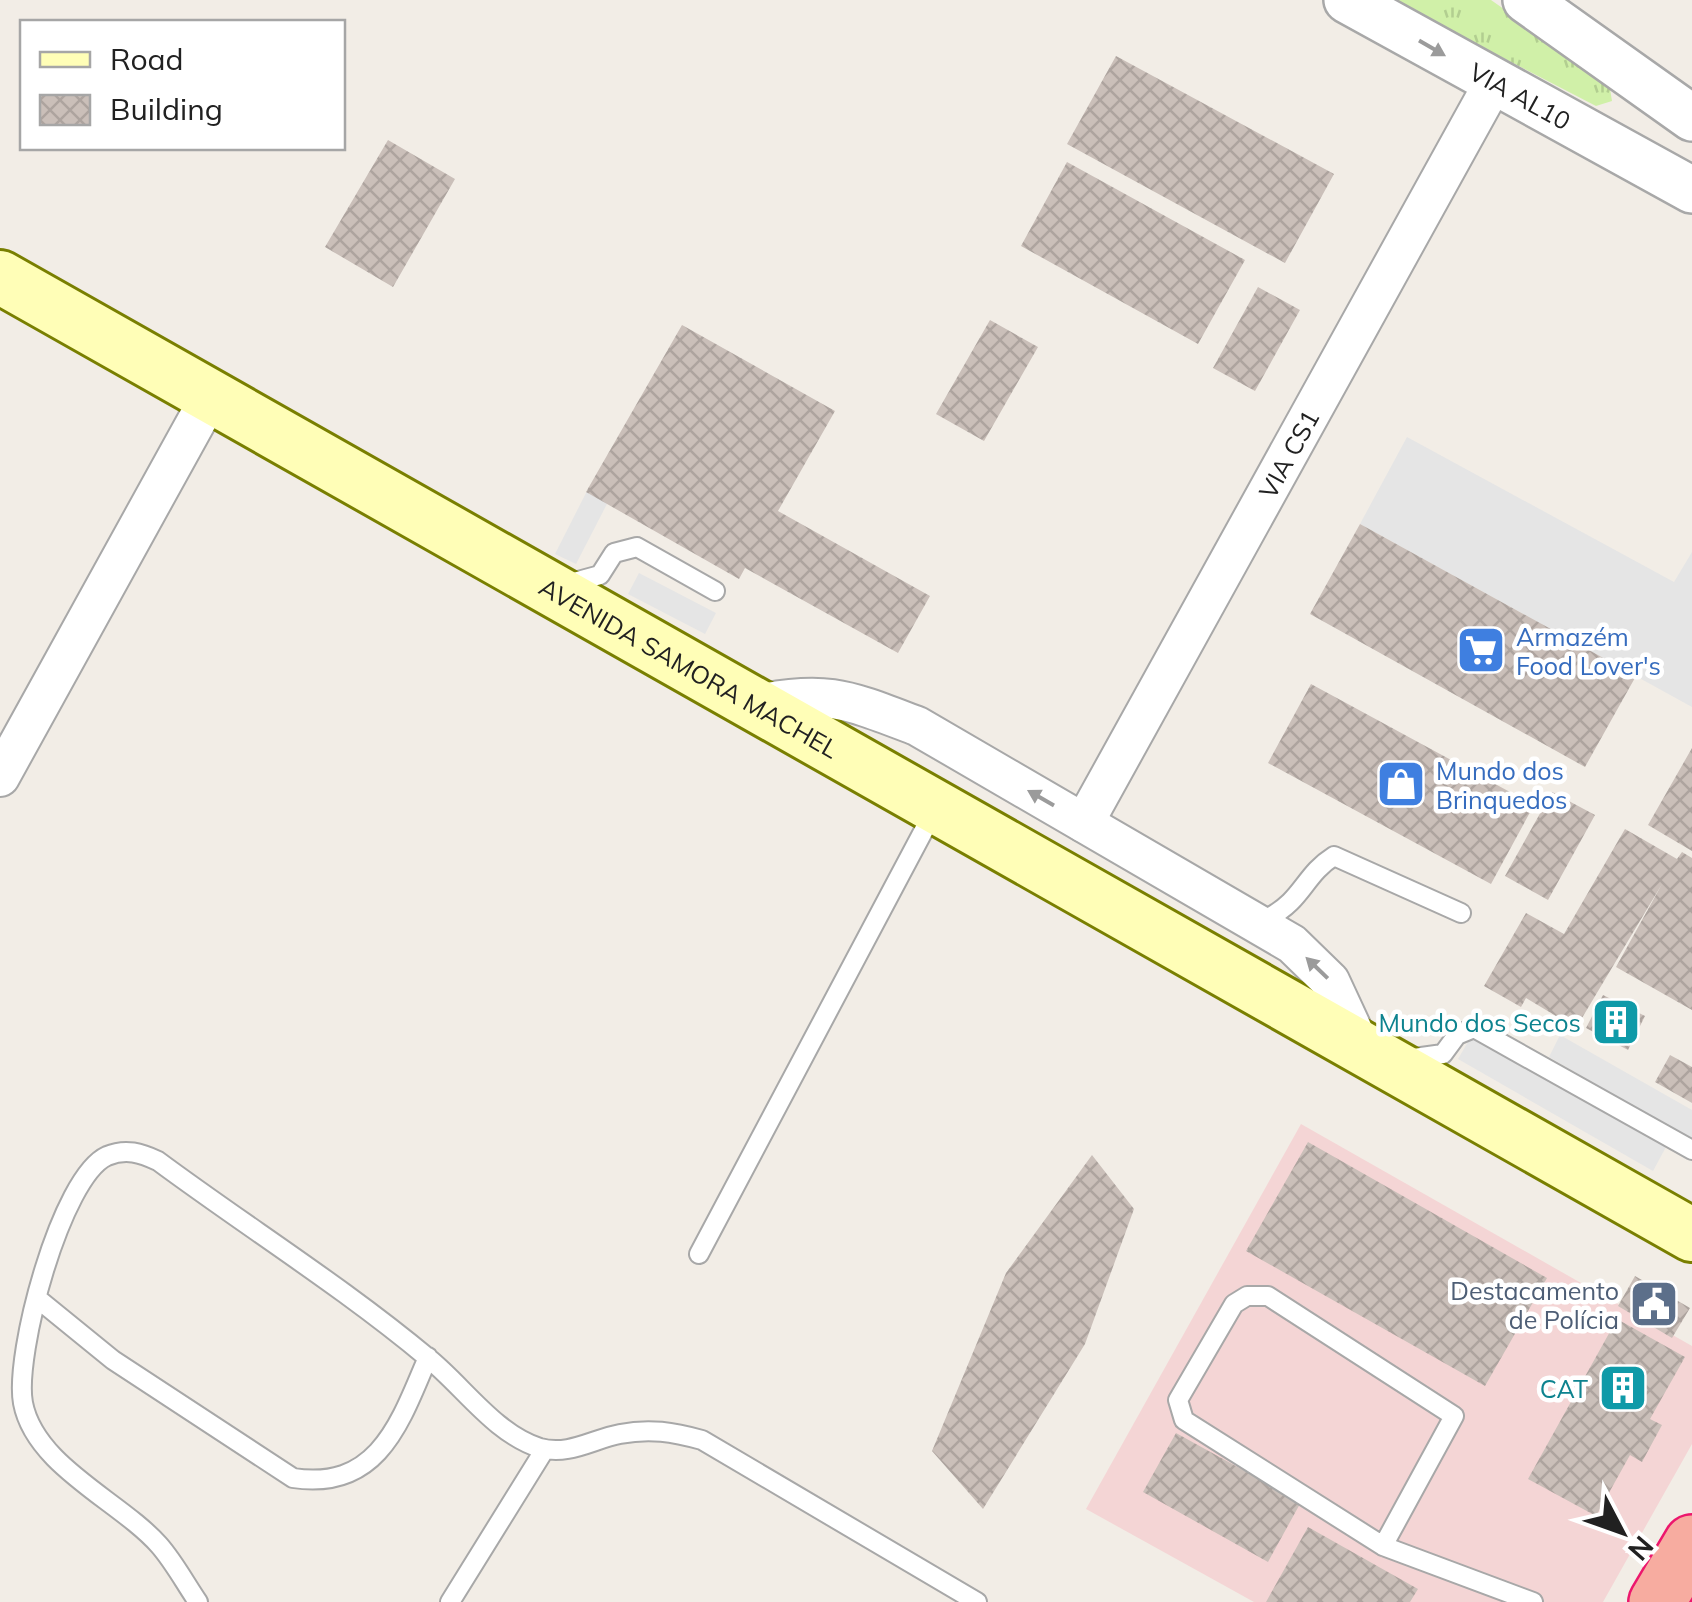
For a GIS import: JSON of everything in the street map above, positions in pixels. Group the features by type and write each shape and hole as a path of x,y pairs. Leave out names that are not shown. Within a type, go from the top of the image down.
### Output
{"highway":[{"path":"1657,1602 1692,1543"}],"main road":[{"name":"AVENIDA SAMORA MACHEL","path":"0,277 1692,1235"}],"street":[{"name":"VIA AL10","path":"1347,0 1692,190"},
{"path":"1526,0 1692,118"},
{"path":"1577,128 1605,127 1625,111 1630,92 1622,68"},
{"name":"VIA CS1","path":"1084,823 1494,82"},
{"path":"0,778 211,395"},
{"path":"753,705 805,694 853,702 916,726 1292,944 1330,981 1370,1056"}],"lane":[{"path":"548,589 600,576 614,554 637,547 715,592"},
{"path":"699,1254 936,809"},
{"path":"1241,912 1268,918 1293,906 1319,866 1334,856 1353,860 1461,913"},
{"path":"1370,1056 1443,1054 1457,1034 1474,1028 1692,1150"},
{"path":"198,1602 159,1546 82,1483 42,1440 23,1404 25,1357 38,1299 67,1207 82,1179 106,1157 136,1151 158,1162 428,1357 512,1434 545,1450 577,1449 618,1434 662,1429 702,1440 978,1602"},
{"path":"1383,1546 1454,1416 1268,1296 1247,1296 1234,1304 1178,1400 1184,1420 1383,1546 1533,1602"},
{"path":"38,1299 113,1360 292,1478 323,1482 347,1477 368,1463 401,1420 428,1357"},
{"path":"450,1602 545,1450"}],"shaded area":[{"path":"1407,437 1674,582 1692,552 1692,707 1360,524"},
{"path":"588,489 609,500 576,564 555,554"},
{"path":"639,573 716,613 705,634 628,594"},
{"path":"1472,1035 1666,1147 1653,1171 1458,1059"},
{"path":"1560,1035 1692,1110 1692,1141 1549,1057"},
{"path":"1301,1124 1692,1346 1692,1444 1603,1602 1254,1602 1086,1509"}],"green space":[{"path":"1391,0 1491,0 1609,83 1612,101 1596,106"}],"building":[{"path":"1116,56 1334,174 1285,263 1067,144"},
{"path":"388,140 455,179 393,287 325,247"},
{"path":"1067,162 1245,260 1198,344 1021,246"},
{"path":"1258,287 1300,310 1255,391 1213,368"},
{"path":"990,320 1038,347 984,441 936,414"},
{"path":"682,325 835,411 778,511 930,596 898,653 745,568 739,579 586,492"},
{"path":"1360,524 1636,676 1585,767 1310,614"},
{"name":"Mundo dos Brinquedos","path":"1311,684 1534,805 1491,884 1268,763"},
{"path":"1692,748 1692,851 1648,825"},
{"path":"1552,792 1595,815 1548,900 1505,876"},
{"path":"1625,829 1677,859 1682,852 1692,858 1692,1010 1616,967 1662,884 1576,1028 1526,998 1521,1007 1484,986 1526,913 1564,934"},
{"name":"Mundo dos Secos","path":"1603,995 1645,1016 1628,1050 1586,1028"},
{"path":"1670,1055 1692,1067 1692,1103 1655,1082"},
{"path":"1308,1142 1547,1278 1485,1386 1246,1251"},
{"path":"1092,1155 1134,1209 1085,1344 983,1509 932,1451 1006,1273"},
{"path":"1635,1276 1690,1308 1672,1338 1618,1306"},
{"name":"CAT","path":"1617,1319 1685,1357 1650,1419 1662,1425 1642,1462 1630,1455 1596,1516 1528,1479"},
{"path":"1176,1433 1301,1502 1268,1562 1143,1492"},
{"path":"1308,1527 1418,1589 1410,1602 1266,1602"}],"place":[{"name":"Armazém Food Lover's","path":"1481,650"},
{"name":"Mundo dos Brinquedos","path":"1401,784"},
{"name":"Mundo dos Secos","path":"1616,1022"},
{"name":"Destacamento de Polícia","path":"1654,1304"},
{"name":"CAT","path":"1623,1388"}]}
